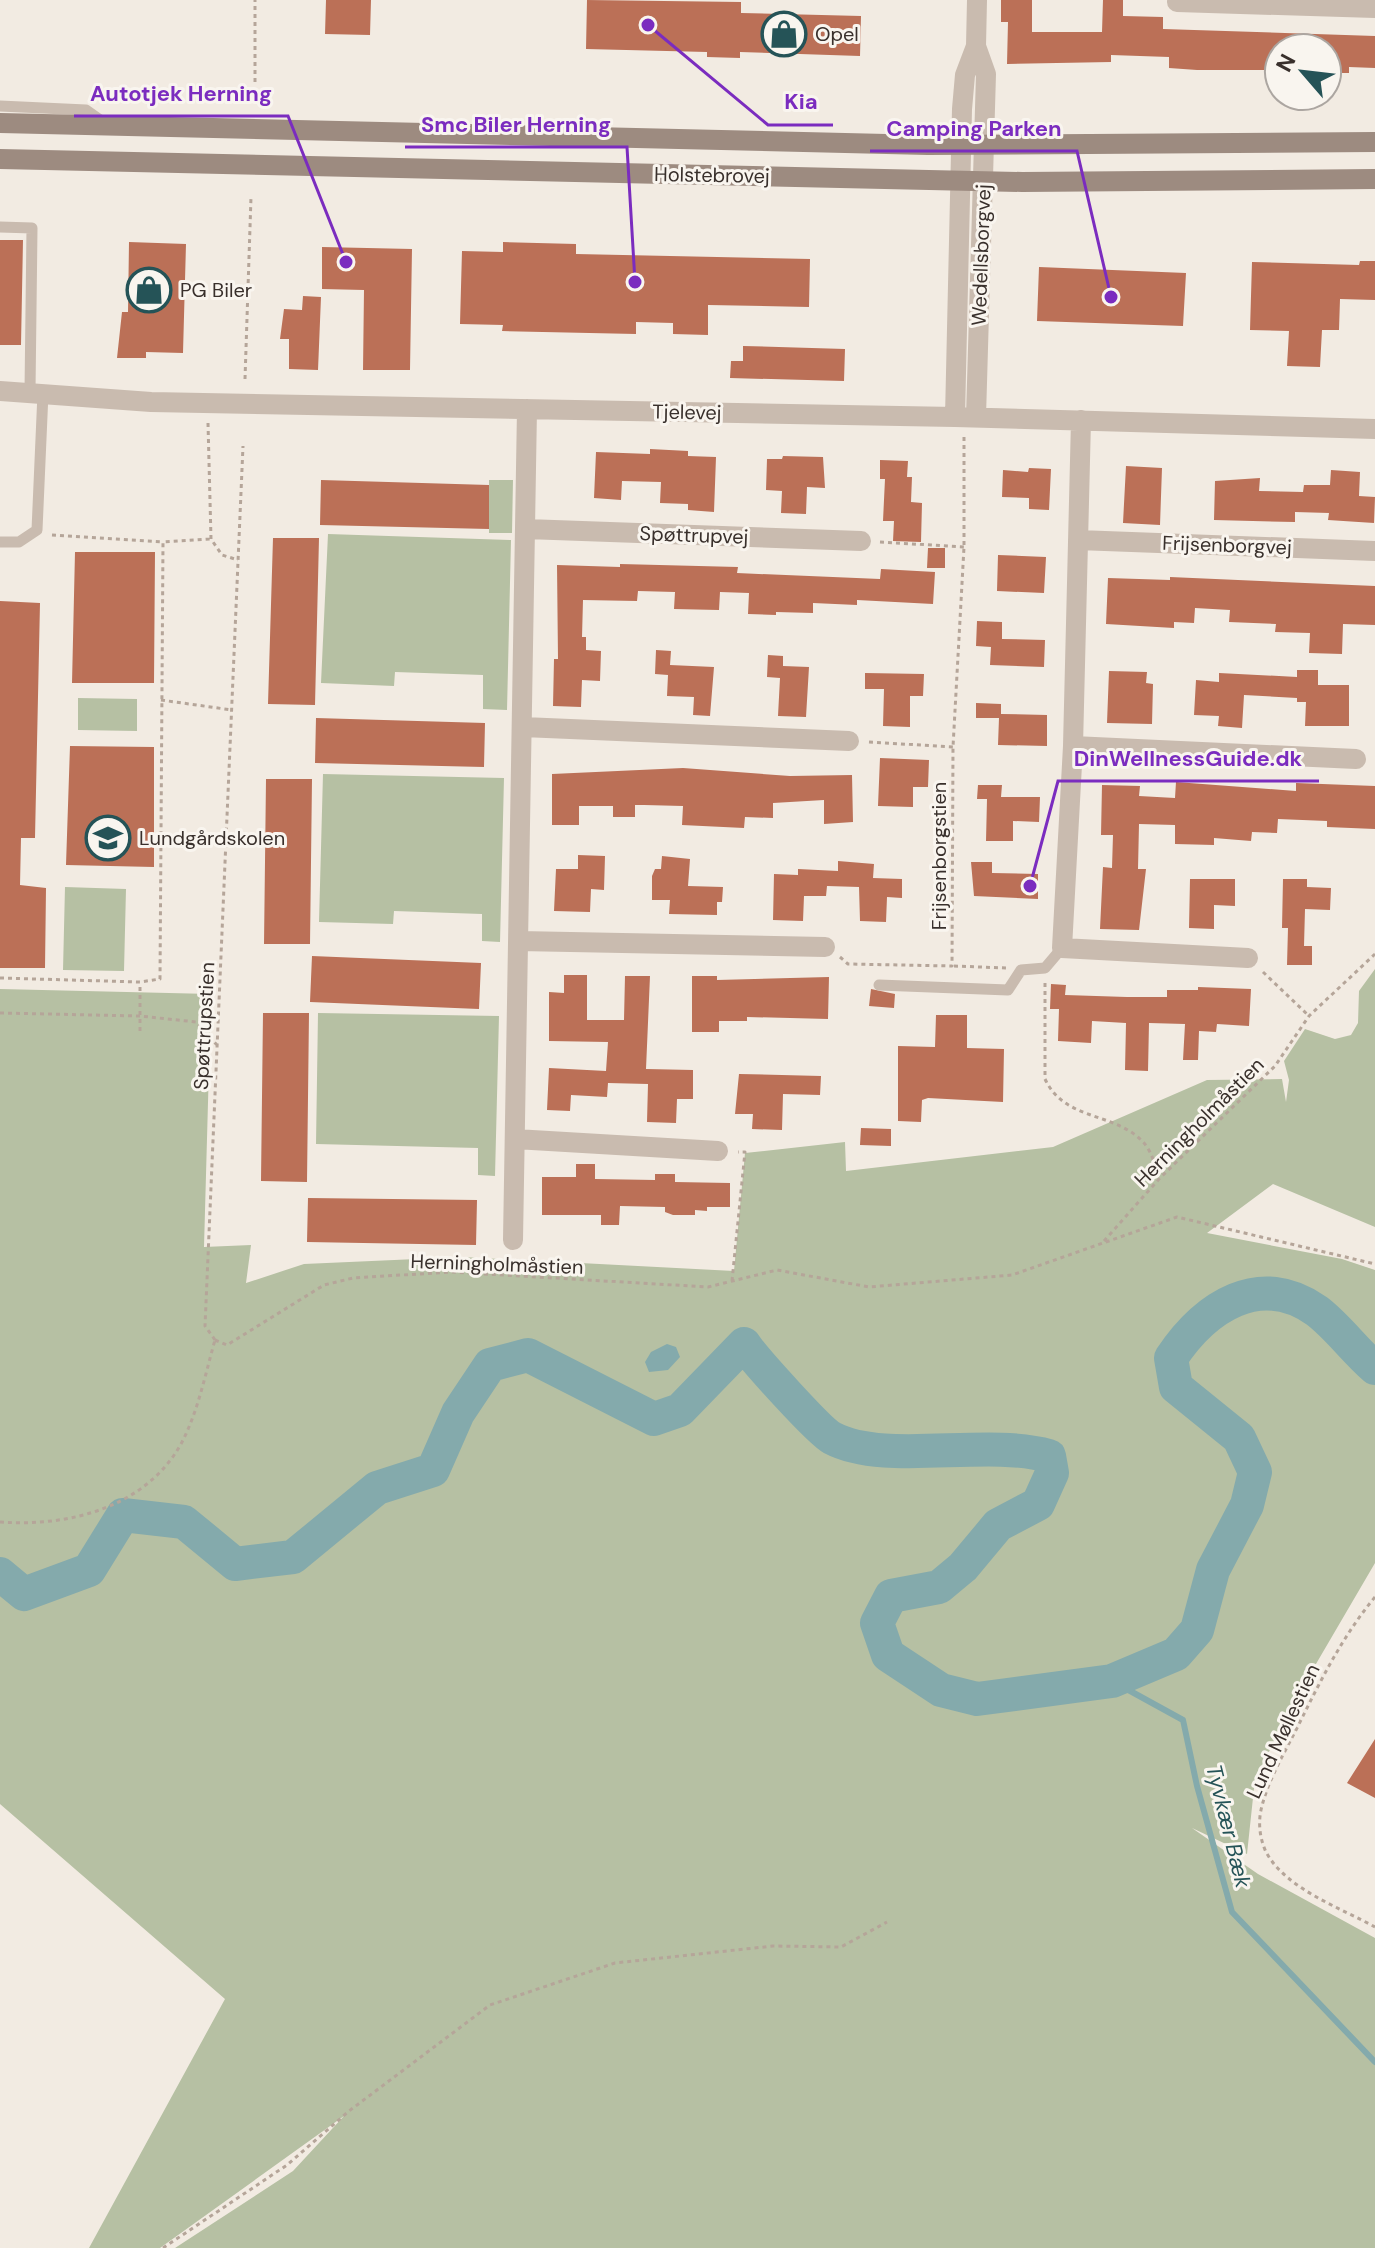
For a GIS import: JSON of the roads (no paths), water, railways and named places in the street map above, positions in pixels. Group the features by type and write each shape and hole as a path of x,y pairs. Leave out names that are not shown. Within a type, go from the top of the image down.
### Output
{"main road":[{"name":"Holstebrovej","path":"0,123 983,146 1375,142"},
{"name":"Holstebrovej","path":"0,159 983,181 1206,183 1375,179"}],"street":[{"name":"Wedellsborgvej","path":"965,417 961,145 965,75 976,46 977,0"},
{"path":"1177,2 1299,3 1375,8"},
{"name":"Wedellsborgvej","path":"965,417 983,181 986,74 976,46"},
{"name":"Tjelevej","path":"0,391 151,402 965,417 1375,429"},
{"path":"513,1240 527,409"},
{"path":"1081,420 1073,746 1062,948 1248,958"},
{"name":"Spøttrupvej","path":"526,529 861,541"},
{"name":"Frijsenborgvej","path":"1078,540 1375,551"},
{"path":"523,727 849,741"},
{"path":"1073,746 1356,759"},
{"path":"519,941 825,947"},
{"path":"515,1139 718,1151"}],"lane":[{"path":"0,106 86,110 107,125"},
{"path":"0,227 32,228 37,530 19,542 0,542"},
{"path":"879,985 1008,990 1021,970 1045,968 1062,948"}],"water":[{"path":"667,1344 676,1347 680,1357 668,1370 649,1372 645,1362 651,1352"}],"waterway":[{"path":"0,1574 24,1594 89,1570 123,1515 184,1522 235,1564 293,1557 377,1488 433,1470 458,1413 490,1365 528,1355 654,1419 680,1410 744,1344 787,1394 832,1438 879,1450 996,1450 1049,1456 1052,1473 1038,1504 998,1525 963,1567 939,1587 891,1596 877,1623 888,1655 941,1690 977,1699 1112,1681 1176,1654 1197,1630 1213,1570 1247,1505 1255,1472 1239,1438 1176,1387 1171,1358 1185,1340 1200,1323 1235,1300 1255,1294 1275,1294 1296,1299 1317,1311 1375,1368"},
{"name":"Tyvkær Bæk","path":"1112,1681 1183,1720 1197,1786 1232,1912 1375,2062"}],"place":[{"name":"Kia","path":"648,25"},
{"name":"Opel","path":"784,34"},
{"name":"Autotjek Herning","path":"346,262"},
{"name":"Smc Biler Herning","path":"635,282"},
{"name":"PG Biler","path":"149,290"},
{"name":"Camping Parken","path":"1111,297"},
{"name":"Lundgårdskolen","path":"108,838"},
{"name":"DinWellnessGuide.dk","path":"1030,886"}]}
